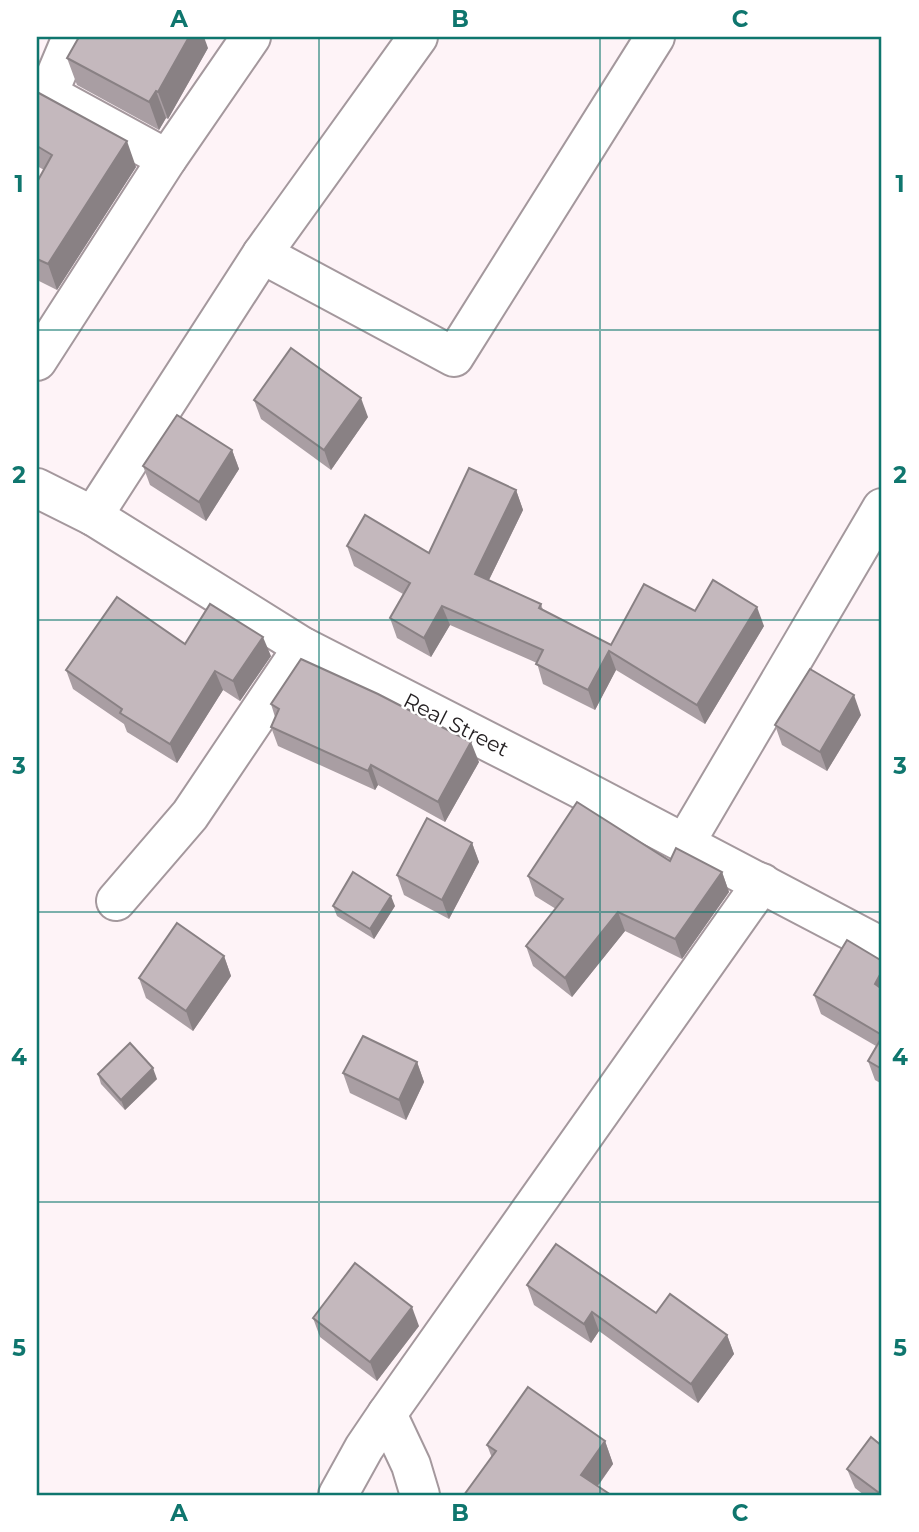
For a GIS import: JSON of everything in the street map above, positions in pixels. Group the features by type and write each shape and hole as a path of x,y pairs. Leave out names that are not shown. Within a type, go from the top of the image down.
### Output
{"street":[{"path":"72,37 48,94 167,159"},
{"path":"37,361 167,159 251,37"},
{"path":"93,516 262,254 418,37"},
{"path":"262,254 454,357 655,37"},
{"name":"Real Street","path":"37,488 93,516 303,647 882,947"},
{"path":"685,843 882,508"},
{"path":"116,901 190,815 303,647"},
{"path":"338,1495 387,1414 762,883"},
{"path":"387,1414 411,1465 420,1495"}],"building":[{"path":"79,37 189,37 158,92 156,91 149,102 67,58"},
{"path":"37,92 127,141 48,264 37,259 37,182 52,155 37,146"},
{"path":"291,348 361,398 324,450 254,400"},
{"path":"177,415 232,450 199,502 143,466"},
{"path":"469,468 516,490 475,574 541,604 539,608 611,645 644,584 695,611 713,580 757,607 697,705 609,651 588,690 536,664 543,650 442,606 424,638 390,618 410,583 347,546 365,515 429,553"},
{"path":"117,597 185,644 210,604 263,637 233,681 215,671 170,744 120,713 122,709 66,670"},
{"path":"301,659 378,694 471,742 438,802 371,765 368,771 271,727 279,709 271,704"},
{"path":"810,669 854,695 820,752 775,725"},
{"path":"577,802 670,861 676,848 722,872 675,939 618,912 565,978 526,946 563,899 528,876"},
{"path":"427,818 472,843 442,900 397,875"},
{"path":"353,872 391,896 370,929 333,906"},
{"path":"177,923 224,956 186,1011 139,978"},
{"path":"847,940 882,961 882,971 875,984 882,989 882,1035 814,995"},
{"path":"363,1036 417,1062 399,1100 343,1073"},
{"path":"882,1037 882,1069 868,1061"},
{"path":"130,1043 153,1068 121,1100 98,1074"},
{"path":"556,1244 656,1313 670,1294 727,1335 691,1384 592,1312 584,1324 527,1285"},
{"path":"355,1263 412,1307 370,1362 313,1318"},
{"path":"528,1387 605,1441 581,1475 611,1495 464,1495 496,1451 487,1445"},
{"path":"871,1437 882,1446 882,1495 847,1469"}]}
